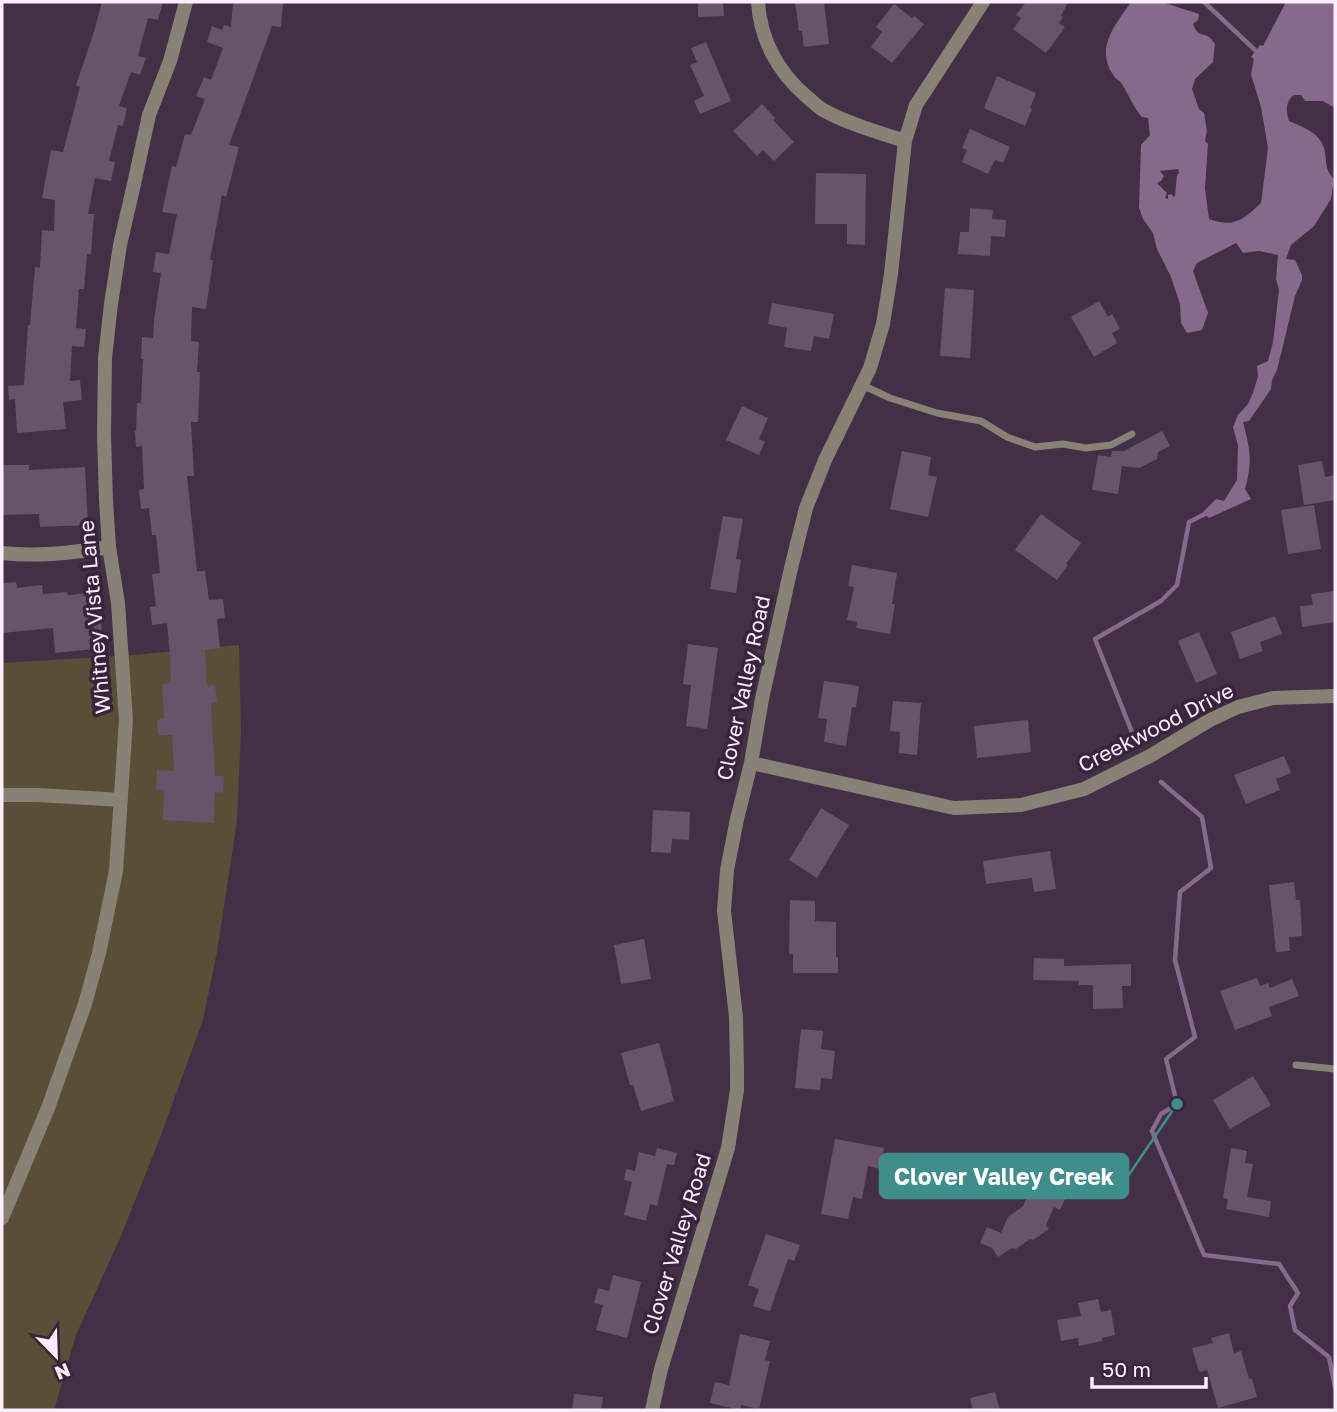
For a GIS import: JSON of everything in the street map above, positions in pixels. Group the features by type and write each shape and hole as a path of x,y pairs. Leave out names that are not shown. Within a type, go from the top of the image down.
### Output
{"street":[{"name":"Whitney Vista Lane","path":"2,1218 48,1108 85,1004 116,871 126,720 118,603 109,547 106,501 105,358 120,245 149,115 170,61 187,2"},
{"path":"758,2 759,20 770,50 790,82 820,108 855,124 905,141"},
{"name":"Clover Valley Road","path":"652,1410 728,1148 734,1112 736,1017 724,911 727,870 783,605 806,508 825,460 870,368 883,324 905,141 916,105 983,2"},
{"path":"2,553 24,556 51,555 109,547"},
{"name":"Creekwood Drive","path":"751,763 954,808 1021,804 1084,789 1238,707 1273,698 1335,696"},
{"path":"2,795 121,800"}],"lane":[{"path":"862,385 890,398 937,413 981,421 1007,437 1035,447 1063,444 1086,448 1111,445 1132,434"},
{"path":"1296,1065 1335,1069"}],"shaded area":[{"path":"1131,2 1162,2 1199,14 1198,20 1193,24 1195,28 1215,44 1213,62 1195,79 1192,89 1199,109 1204,113 1207,131 1205,188 1209,219 1225,223 1238,221 1261,203 1268,148 1261,107 1251,74 1254,59 1251,57 1260,45 1263,46 1286,2 1335,2 1335,108 1323,101 1305,101 1301,95 1294,95 1287,110 1289,121 1312,132 1324,146 1328,170 1334,179 1331,199 1314,226 1291,245 1286,259 1295,260 1302,280 1295,296 1271,389 1249,421 1243,422 1250,455 1245,489 1251,499 1209,518 1203,512 1216,499 1224,501 1237,480 1238,446 1233,427 1253,393 1258,376 1257,366 1268,361 1273,342 1279,290 1276,279 1278,255 1259,251 1243,253 1236,243 1197,263 1193,271 1208,313 1202,330 1187,333 1181,323 1180,304 1171,277 1157,249 1153,233 1139,208 1141,145 1150,135 1148,118 1142,117 1136,109 1108,66 1106,56 1109,37","holes":["1178,169 1175,196 1172,194 1168,195 1168,199 1165,198 1167,193 1157,183 1164,176 1160,171"]},
{"path":"239,645 241,731 237,821 217,952 203,1020 121,1236 76,1335 54,1410 2,1410 2,663"}],"building":[{"path":"102,2 163,2 158,20 148,18 138,56 146,58 140,75 131,72 119,106 127,108 123,126 118,125 109,161 115,162 111,181 95,178 88,214 94,214 91,254 87,254 84,289 79,289 76,328 86,329 84,347 72,346 70,381 80,380 82,400 63,402 66,429 17,433 15,399 9,400 8,386 24,385 28,325 35,267 40,268 42,230 54,231 55,200 42,198 51,150 63,152 80,87 76,85"},
{"path":"233,2 283,2 281,27 272,26 229,145 239,147 226,197 222,195 210,260 213,260 206,309 192,307 191,341 199,342 197,372 200,372 198,422 191,422 194,476 187,476 197,571 205,571 209,600 223,599 225,618 217,619 220,648 205,650 207,686 215,685 217,702 211,703 215,776 224,776 223,793 215,792 214,823 163,820 164,790 156,789 157,770 174,771 172,735 158,735 157,720 164,719 162,684 171,683 171,666 167,623 152,625 150,607 156,606 152,574 160,573 156,535 152,535 149,508 141,509 139,490 144,489 142,446 136,447 135,431 137,403 141,403 142,337 153,338 161,273 153,272 156,252 169,254 177,214 162,212 172,166 176,167 185,134 191,135 205,99 196,96 204,77 211,80 223,48 207,42 212,26 222,30 224,25 231,27"},
{"path":"698,2 723,2 724,16 698,17"},
{"path":"795,2 824,2 829,44 804,47"},
{"path":"1026,2 1068,2 1059,23 1065,27 1046,53 1013,29 1021,18 1016,15"},
{"path":"894,4 924,24 892,63 871,47 882,32 876,27"},
{"path":"706,42 731,101 700,114 694,101 704,96 690,65 697,62 691,48"},
{"path":"997,76 1036,93 1025,126 984,108"},
{"path":"762,104 794,142 774,161 763,150 757,156 733,131"},
{"path":"970,129 1010,147 1003,163 995,160 988,174 962,162 967,150 962,148"},
{"path":"816,173 866,174 865,245 847,244 847,224 815,224"},
{"path":"970,208 993,210 992,219 1006,220 1005,237 991,236 990,256 958,254 960,232 969,232"},
{"path":"945,288 974,290 970,358 940,356"},
{"path":"1099,301 1108,317 1112,314 1120,329 1112,333 1117,343 1094,357 1071,317"},
{"path":"772,303 834,314 829,339 814,336 811,351 784,347 787,328 768,324"},
{"path":"742,406 768,418 759,439 765,442 759,455 726,440"},
{"path":"1162,431 1170,446 1158,452 1157,459 1139,468 1122,466 1118,494 1092,490 1098,455 1111,457 1112,451 1124,451"},
{"path":"902,451 931,457 928,475 937,477 928,517 890,509"},
{"path":"1322,461 1325,477 1335,475 1335,500 1304,505 1298,465"},
{"path":"2,465 29,465 29,470 85,467 88,525 40,527 39,514 2,515"},
{"path":"1314,505 1321,549 1288,554 1281,510"},
{"path":"1041,514 1081,543 1057,580 1015,550"},
{"path":"723,516 743,519 736,559 741,560 736,593 710,589"},
{"path":"852,565 897,573 890,634 856,628 857,622 847,620 854,587 848,586"},
{"path":"16,582 17,588 42,585 43,594 99,592 103,648 55,653 53,628 2,633 2,583"},
{"path":"1335,591 1335,622 1302,627 1300,606 1313,605 1311,594"},
{"path":"1275,616 1282,634 1260,642 1263,651 1240,659 1231,632"},
{"path":"1199,632 1217,674 1196,683 1178,641"},
{"path":"688,644 718,648 707,729 686,726 691,685 683,684"},
{"path":"824,681 859,686 856,707 852,707 846,746 824,742 827,719 818,718"},
{"path":"893,701 921,703 917,755 899,753 900,732 890,731"},
{"path":"1028,720 1031,752 977,758 974,726"},
{"path":"1284,756 1291,773 1276,779 1280,790 1246,804 1234,775"},
{"path":"821,808 849,825 817,878 789,860"},
{"path":"653,810 690,812 689,840 672,839 671,853 651,852"},
{"path":"1050,851 1056,889 1034,892 1032,878 986,884 983,861"},
{"path":"1294,882 1296,900 1300,900 1302,936 1289,937 1290,951 1276,952 1269,885"},
{"path":"790,900 815,901 815,921 836,922 838,973 793,973 793,954 789,954"},
{"path":"644,939 651,979 621,984 614,945"},
{"path":"1034,958 1064,959 1064,966 1131,964 1131,986 1122,986 1123,1008 1093,1009 1093,985 1079,985 1079,981 1033,980"},
{"path":"1257,978 1260,986 1268,983 1270,988 1292,979 1299,996 1269,1007 1272,1016 1235,1030 1220,991"},
{"path":"801,1029 823,1031 821,1049 835,1051 832,1079 821,1078 820,1090 795,1088"},
{"path":"659,1043 674,1101 641,1111 621,1053"},
{"path":"1253,1076 1271,1105 1230,1129 1213,1100"},
{"path":"835,1139 884,1148 880,1169 868,1166 862,1199 853,1197 848,1219 821,1214"},
{"path":"657,1148 677,1153 674,1165 667,1164 657,1206 650,1204 646,1221 624,1215 632,1182 624,1180 626,1169 635,1171 639,1152 655,1156"},
{"path":"1231,1148 1247,1151 1245,1163 1253,1164 1247,1197 1271,1201 1269,1217 1226,1209 1228,1199 1223,1198"},
{"path":"1035,1155 1077,1173 1060,1210 1054,1207 1046,1225 1049,1229 998,1257 992,1248 980,1243 987,1227 1001,1233 1008,1217 1023,1206 1034,1180 1026,1176"},
{"path":"766,1234 800,1245 794,1261 788,1259 770,1311 753,1306 759,1289 748,1285"},
{"path":"613,1275 641,1282 627,1338 596,1330 603,1305 594,1303 598,1288 609,1291"},
{"path":"1098,1299 1101,1312 1111,1310 1115,1335 1079,1346 1078,1338 1061,1341 1057,1320 1081,1316 1078,1303"},
{"path":"1229,1333 1234,1353 1241,1351 1257,1397 1218,1408 1207,1370 1199,1372 1192,1348 1213,1343 1211,1338"},
{"path":"740,1334 770,1341 765,1360 770,1361 759,1409 741,1405 740,1410 710,1403 715,1382 729,1385"},
{"path":"995,1392 1000,1410 973,1410 970,1398"},
{"path":"574,1394 603,1397 601,1410 572,1410"}],"waterway":[{"path":"1204,2 1255,50"},
{"path":"1133,735 1095,639 1161,601 1177,585 1189,522 1205,514"},
{"path":"1161,782 1202,817 1211,868 1180,892 1175,960 1195,1037 1166,1059 1177,1104 1161,1114 1152,1131 1204,1255 1279,1264 1298,1293 1290,1306 1295,1330 1329,1357 1335,1387"}],"place":[{"name":"Clover Valley Creek","path":"1177,1104"}]}
